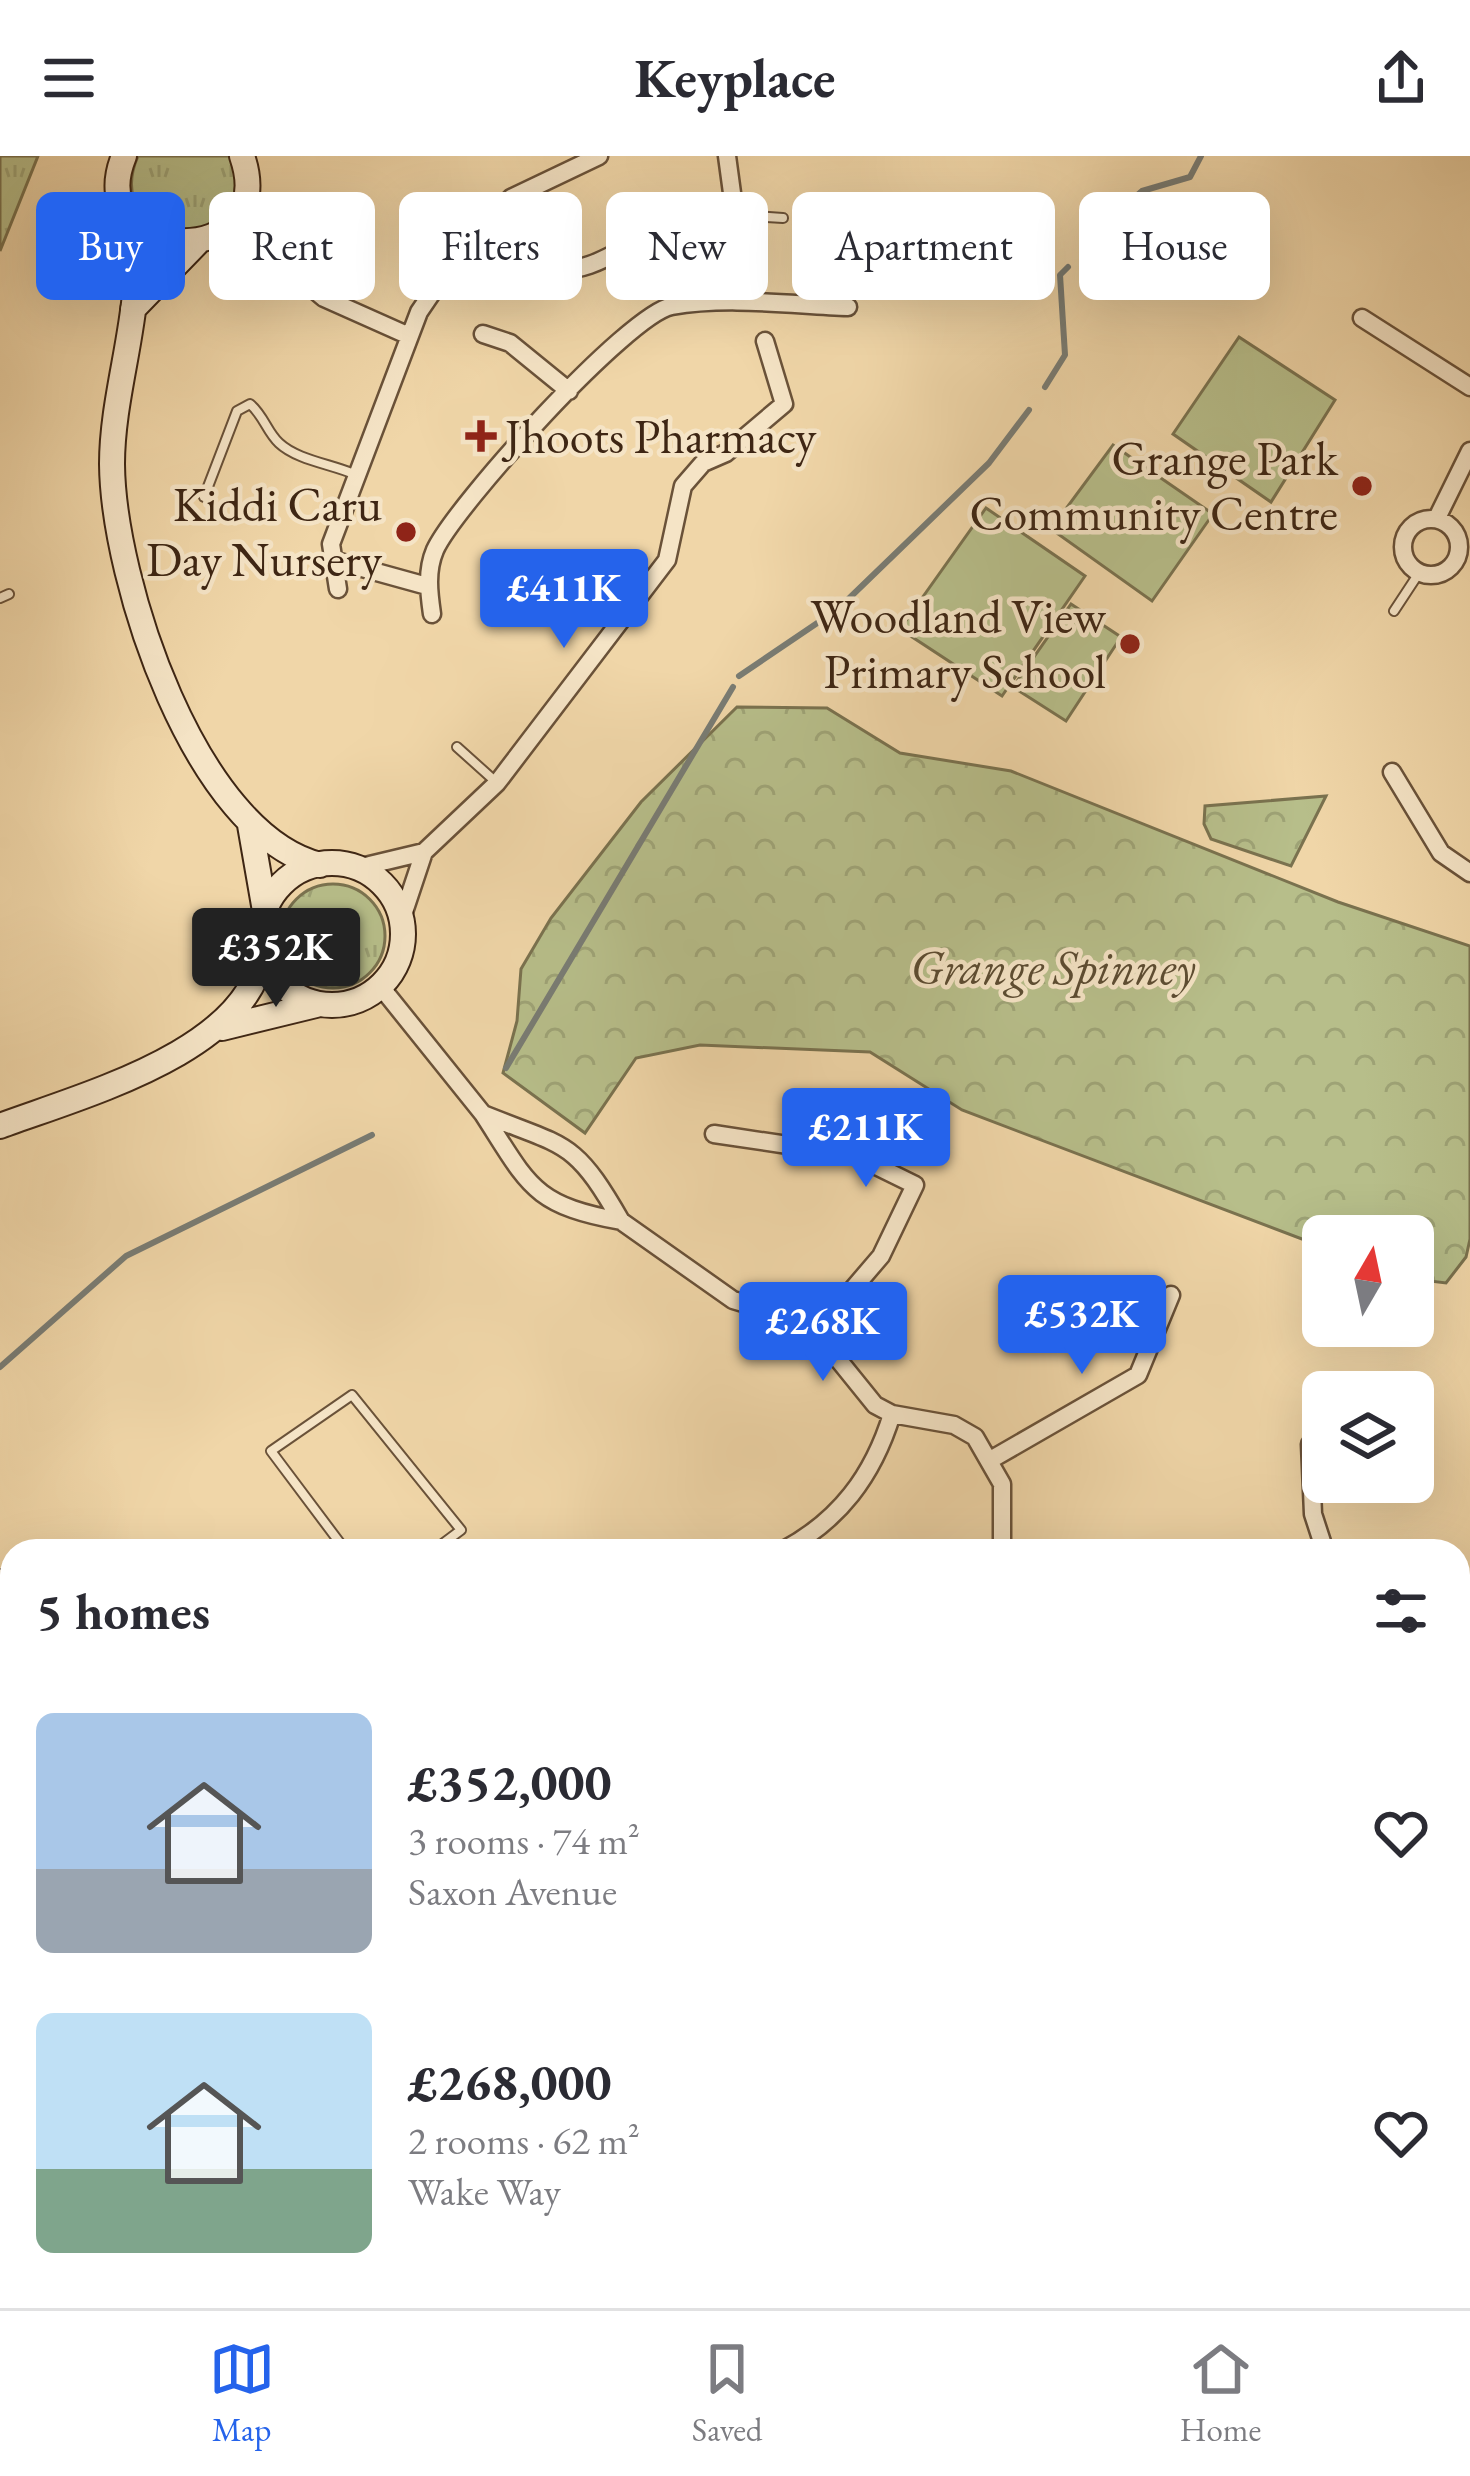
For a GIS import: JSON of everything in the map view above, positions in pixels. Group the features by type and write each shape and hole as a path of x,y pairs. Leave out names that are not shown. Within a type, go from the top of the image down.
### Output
{"street":[{"path":"121,192 118,184 124,156"},
{"path":"524,192 599,156"},
{"path":"727,156 732,192"},
{"path":"134,309 240,210 249,170"},
{"path":"185,241 209,241"},
{"path":"134,300 113,426 122,557 143,634 172,703 250,825 280,850 320,865 357,868 424,852"},
{"path":"328,300 407,335"},
{"path":"338,589 331,544 407,335 430,300"},
{"path":"432,614 428,586 436,549 476,490 569,391 667,306 848,307"},
{"path":"1362,318 1470,386"},
{"path":"483,334 510,344 569,391"},
{"path":"214,1031 284,1009 363,999 381,987 400,955 402,918 424,852 497,783 667,560 683,486 703,464 726,453 784,404 765,341"},
{"path":"1437,518 1470,451"},
{"path":"1424,518 1437,518 1455,537 1464,568 1431,576 1419,573 1406,556 1407,532 1424,518"},
{"path":"333,560 428,586"},
{"path":"1392,772 1441,853 1470,873"},
{"path":"0,1126 172,1056 214,1031 248,1000 263,951 265,912 250,825"},
{"path":"265,912 287,880 320,865"},
{"path":"357,868 377,879 402,918"},
{"path":"263,951 282,985 320,1005"},
{"path":"381,987 483,1114 528,1185 582,1214 621,1221"},
{"path":"483,1114 565,1146 588,1164 621,1221 733,1300 787,1316 816,1332 857,1389 892,1414 954,1424 975,1437 992,1459 1002,1484 1002,1539"},
{"path":"714,1134 854,1155 915,1185 880,1256 816,1332"},
{"path":"992,1459 1138,1376 1171,1295"},
{"path":"805,1539 820,1531 870,1472 892,1414"},
{"path":"1313,1503 1320,1539"}],"lane":[{"path":"768,217 783,218"},
{"path":"204,497 237,411 250,404 268,420 273,439 289,451 355,475"},
{"path":"1394,611 1419,573"},
{"path":"457,747 497,783"},
{"path":"337,1539 271,1450 352,1395 461,1529 448,1539"}],"green space":[{"path":"0,156 38,156 0,251"},
{"path":"138,156 230,156 235,189 209,192 209,225 185,230 185,192 134,192"},
{"path":"1239,337 1335,400 1271,502 1173,434"},
{"path":"1113,445 1213,514 1152,601 1051,529"},
{"path":"986,508 1085,576 1002,696 900,629"},
{"path":"1071,604 1121,637 1066,721 1013,687"},
{"name":"Grange Spinney","path":"737,707 827,708 900,753 1011,771 1338,902 1470,946 1470,1239 1466,1257 1446,1283 1434,1282 1434,1215 1302,1215 1302,1239 962,1110 870,1052 700,1045 636,1058 585,1133 503,1073 517,1021 521,969 551,918 641,802"},
{"path":"1326,796 1291,866 1211,839 1204,824 1205,806"},
{"path":"333,884 353,888 376,907 385,936 381,956 362,979 333,988 313,984 290,965 281,936 285,916 304,893"}],"waterway":[{"path":"1141,192 1190,177 1201,156"},
{"path":"1045,387 1065,355 1060,275 1068,267"},
{"path":"739,676 838,609 989,463 1029,410"},
{"path":"506,1068 733,687"},
{"path":"0,1367 126,1256 372,1135"}],"place":[{"name":"Jhoots Pharmacy","path":"481,436"},
{"name":"Grange Park Community Centre","path":"1362,486"},
{"name":"Kiddi Caru Day Nursery","path":"406,532"},
{"name":"Woodland View Primary School","path":"1130,644"}]}
